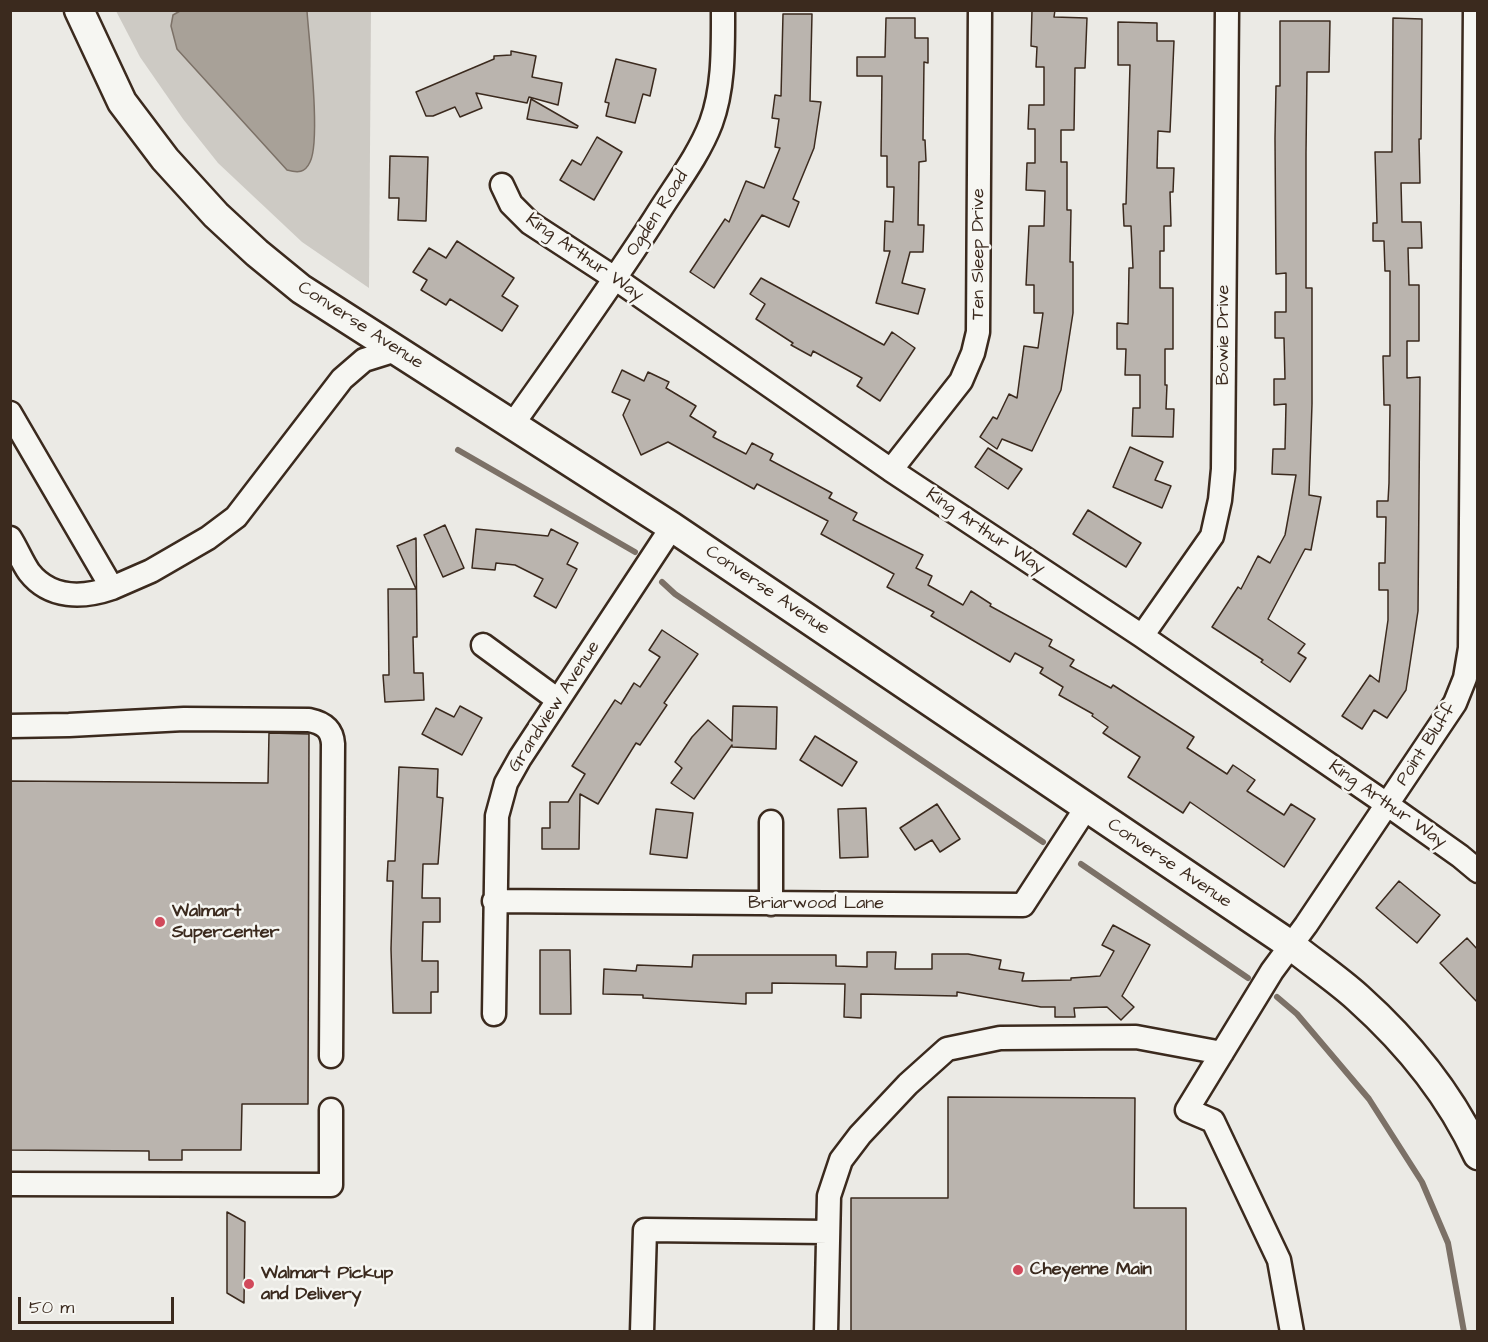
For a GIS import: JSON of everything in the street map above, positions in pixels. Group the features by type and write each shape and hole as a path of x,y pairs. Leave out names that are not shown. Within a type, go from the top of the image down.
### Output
{"main road":[{"name":"Converse Avenue","path":"79,10 122,102 165,159 216,215 257,254 301,289 672,527 1292,946 1357,997 1404,1044 1443,1092 1478,1155"}],"street":[{"name":"Ogden Road","path":"513,424 616,279 689,165 711,123 719,91 723,56 723,10"},
{"name":"Ten Sleep Drive","path":"891,470 961,381 973,353 978,332 980,10"},
{"name":"Bowie Drive","path":"1142,636 1212,536 1221,500 1227,10"},
{"name":"Point Bluff","path":"1292,1332 1279,1260 1213,1121 1187,1110 1272,971 1292,946 1388,805 1455,702 1474,648 1475,10"},
{"name":"King Arthur Way","path":"502,185 511,204 530,223 616,279 891,470 1142,636 1388,805 1478,871"},
{"path":"10,538 29,572 46,588 65,594 95,593 151,571 208,538 236,518 342,379 364,360 396,350"},
{"path":"10,413 112,588"},
{"name":"Grandview Avenue","path":"494,1014 497,816 506,783 672,527"},
{"path":"483,645 558,700"},
{"path":"10,726 184,719 309,720 325,725 333,744 332,1056"},
{"name":"Briarwood Lane","path":"494,901 1023,904 1086,807"},
{"path":"771,822 771,904"},
{"path":"826,1332 829,1196 841,1160 860,1135 908,1084 947,1049 1000,1038 1136,1036 1222,1053"},
{"path":"10,1184 331,1185 331,1110"},
{"path":"642,1332 645,1230 828,1232"}],"shaded area":[{"path":"116,11 371,11 369,288 302,242 218,163 183,119 140,57"},
{"path":"180,11 307,11 314,134 313,151 306,168 298,172 287,170 177,49 171,26 173,15"}],"building":[{"path":"1032,10 1055,10 1054,17 1087,18 1085,68 1075,68 1074,130 1061,130 1061,162 1067,162 1067,210 1071,210 1070,262 1073,262 1073,313 1061,390 1032,451 1002,439 997,449 980,437 993,417 997,419 1009,394 1017,398 1024,346 1038,348 1043,313 1034,313 1034,285 1026,285 1029,226 1044,226 1045,191 1026,190 1027,163 1035,163 1035,129 1028,129 1029,105 1044,105 1044,67 1036,67 1037,47 1031,46"},
{"path":"783,14 812,14 810,101 821,102 814,148 793,199 799,202 789,227 762,215 714,288 690,272 725,219 729,222 746,181 764,188 780,148 775,147 779,119 772,118 775,95 781,96"},
{"path":"886,18 915,18 915,38 928,38 928,63 924,62 923,140 925,140 926,161 919,162 918,225 924,225 923,252 910,252 902,283 925,289 918,314 876,303 890,251 884,251 885,221 893,222 894,187 887,187 887,156 881,156 882,76 857,76 857,57 885,57"},
{"path":"1393,18 1422,19 1420,183 1401,183 1402,222 1421,222 1422,248 1408,248 1409,285 1419,285 1419,341 1407,341 1407,378 1420,377 1418,611 1406,690 1387,718 1374,710 1362,729 1342,716 1370,675 1379,682 1388,620 1388,590 1379,590 1379,563 1385,563 1386,517 1377,517 1377,501 1388,501 1390,405 1384,405 1383,356 1390,356 1390,271 1385,271 1384,241 1373,241 1373,223 1377,223 1375,152 1392,152"},
{"path":"1280,21 1330,21 1329,72 1307,72 1306,288 1312,288 1309,495 1321,497 1311,550 1305,549 1268,619 1305,644 1298,653 1306,658 1290,682 1261,662 1263,660 1212,627 1238,587 1241,589 1258,556 1270,563 1285,535 1296,475 1272,474 1273,449 1285,449 1286,404 1274,405 1274,379 1285,379 1284,338 1275,338 1275,312 1286,312 1286,273 1276,274 1275,138 1276,86 1280,86"},
{"path":"1118,22 1157,23 1157,41 1174,41 1170,132 1158,131 1157,168 1174,168 1173,192 1170,192 1171,226 1164,226 1164,251 1160,251 1160,288 1173,288 1173,349 1165,349 1165,385 1167,385 1166,409 1174,409 1173,437 1132,436 1133,408 1140,408 1140,375 1125,375 1126,349 1117,349 1117,323 1128,324 1129,268 1133,268 1131,226 1124,226 1123,204 1126,204 1130,65 1118,65"},
{"path":"511,51 536,56 532,77 562,83 558,105 529,97 527,103 476,93 482,108 460,117 455,107 433,116 426,116 416,92 494,59 494,56 511,55"},
{"path":"616,59 656,69 650,96 643,94 635,123 606,116 609,103 605,102"},
{"path":"531,99 578,126 577,128 527,119"},
{"path":"597,137 622,152 594,200 560,180 572,160 581,165"},
{"path":"390,156 428,157 426,221 398,220 399,198 389,198"},
{"path":"457,241 514,278 502,296 518,306 502,331 450,299 446,305 421,290 427,280 413,272 429,248 446,258"},
{"path":"761,278 884,345 892,332 915,348 880,401 857,386 862,378 813,351 811,356 791,345 793,343 756,319 765,304 750,294"},
{"path":"622,370 644,381 648,372 669,382 666,388 696,406 690,416 716,432 713,437 746,454 752,443 773,454 770,460 832,493 829,498 857,513 853,520 923,555 916,568 932,576 928,585 963,605 971,591 991,604 990,606 1052,640 1049,646 1074,660 1070,666 1111,688 1113,685 1194,737 1187,748 1227,774 1233,765 1255,780 1247,791 1284,815 1291,804 1315,819 1284,867 1190,802 1183,813 1128,777 1140,757 1103,733 1108,727 1092,716 1093,714 1059,695 1063,687 1040,673 1043,668 1015,653 1010,662 931,616 934,612 887,587 894,574 821,534 828,521 757,484 754,489 668,442 641,455 623,415 630,400 612,392"},
{"path":"1130,447 1163,462 1155,480 1171,486 1162,508 1113,487"},
{"path":"988,448 1022,469 1008,489 975,467"},
{"path":"1088,510 1141,543 1126,567 1073,534"},
{"path":"445,525 464,568 443,577 424,535"},
{"path":"476,529 548,536 551,529 578,543 567,564 577,569 556,608 534,596 543,579 515,565 496,563 495,570 472,568"},
{"path":"416,538 417,637 413,637 414,673 423,673 424,700 385,702 383,675 389,675 388,589 416,589 397,546"},
{"path":"662,630 698,654 664,703 667,705 640,745 636,743 598,804 580,794 579,849 542,849 542,828 550,828 550,802 568,802 585,774 572,766 615,700 621,704 634,683 640,687 660,657 649,650"},
{"path":"460,706 482,718 462,755 422,734 436,708 454,717"},
{"path":"733,706 777,707 776,749 732,747 732,745 694,799 671,783 682,768 675,762 692,737 708,720 732,741"},
{"name":"Walmart Supercenter","path":"269,733 309,734 308,1104 242,1104 241,1150 182,1150 182,1160 149,1160 149,1151 10,1150 10,781 268,783"},
{"path":"815,736 857,762 842,786 800,760"},
{"path":"399,767 438,769 437,797 443,798 438,864 423,864 422,898 440,898 440,922 423,922 422,961 438,961 438,992 431,992 431,1013 393,1013 391,949 393,881 387,881 388,861 395,861"},
{"path":"937,804 960,839 940,852 932,840 915,850 900,828"},
{"path":"866,808 868,857 840,858 838,809"},
{"path":"656,809 693,813 687,858 650,854"},
{"path":"1399,881 1440,915 1417,943 1376,908"},
{"path":"1113,925 1150,945 1122,996 1134,1007 1121,1020 1107,1007 1074,1008 1075,1017 1055,1017 1055,1007 1041,1007 957,992 957,996 861,994 861,1018 844,1017 845,984 772,983 772,993 746,993 746,1004 603,994 604,969 636,971 637,965 692,967 693,955 836,955 836,966 867,967 867,952 896,952 895,969 932,969 932,954 968,954 1001,960 999,969 1024,973 1022,981 1071,980 1071,978 1100,976 1114,951 1102,945"},
{"path":"1467,938 1478,950 1478,1003 1440,963"},
{"path":"540,950 570,950 571,1014 540,1014"},
{"name":"Cheyenne Main","path":"948,1097 1135,1098 1134,1208 1186,1208 1186,1332 851,1332 851,1198 948,1198"},
{"path":"227,1212 245,1222 244,1303 227,1293"}],"waterway":[{"path":"458,450 635,552"},
{"path":"662,582 675,594 1043,842"},
{"path":"1081,864 1248,978"},
{"path":"1277,997 1297,1014 1369,1099 1422,1182 1448,1243 1464,1332"}],"place":[{"name":"Walmart Supercenter","path":"160,922"},
{"name":"Cheyenne Main","path":"1018,1270"},
{"name":"Walmart Pickup and Delivery","path":"249,1284"}]}
